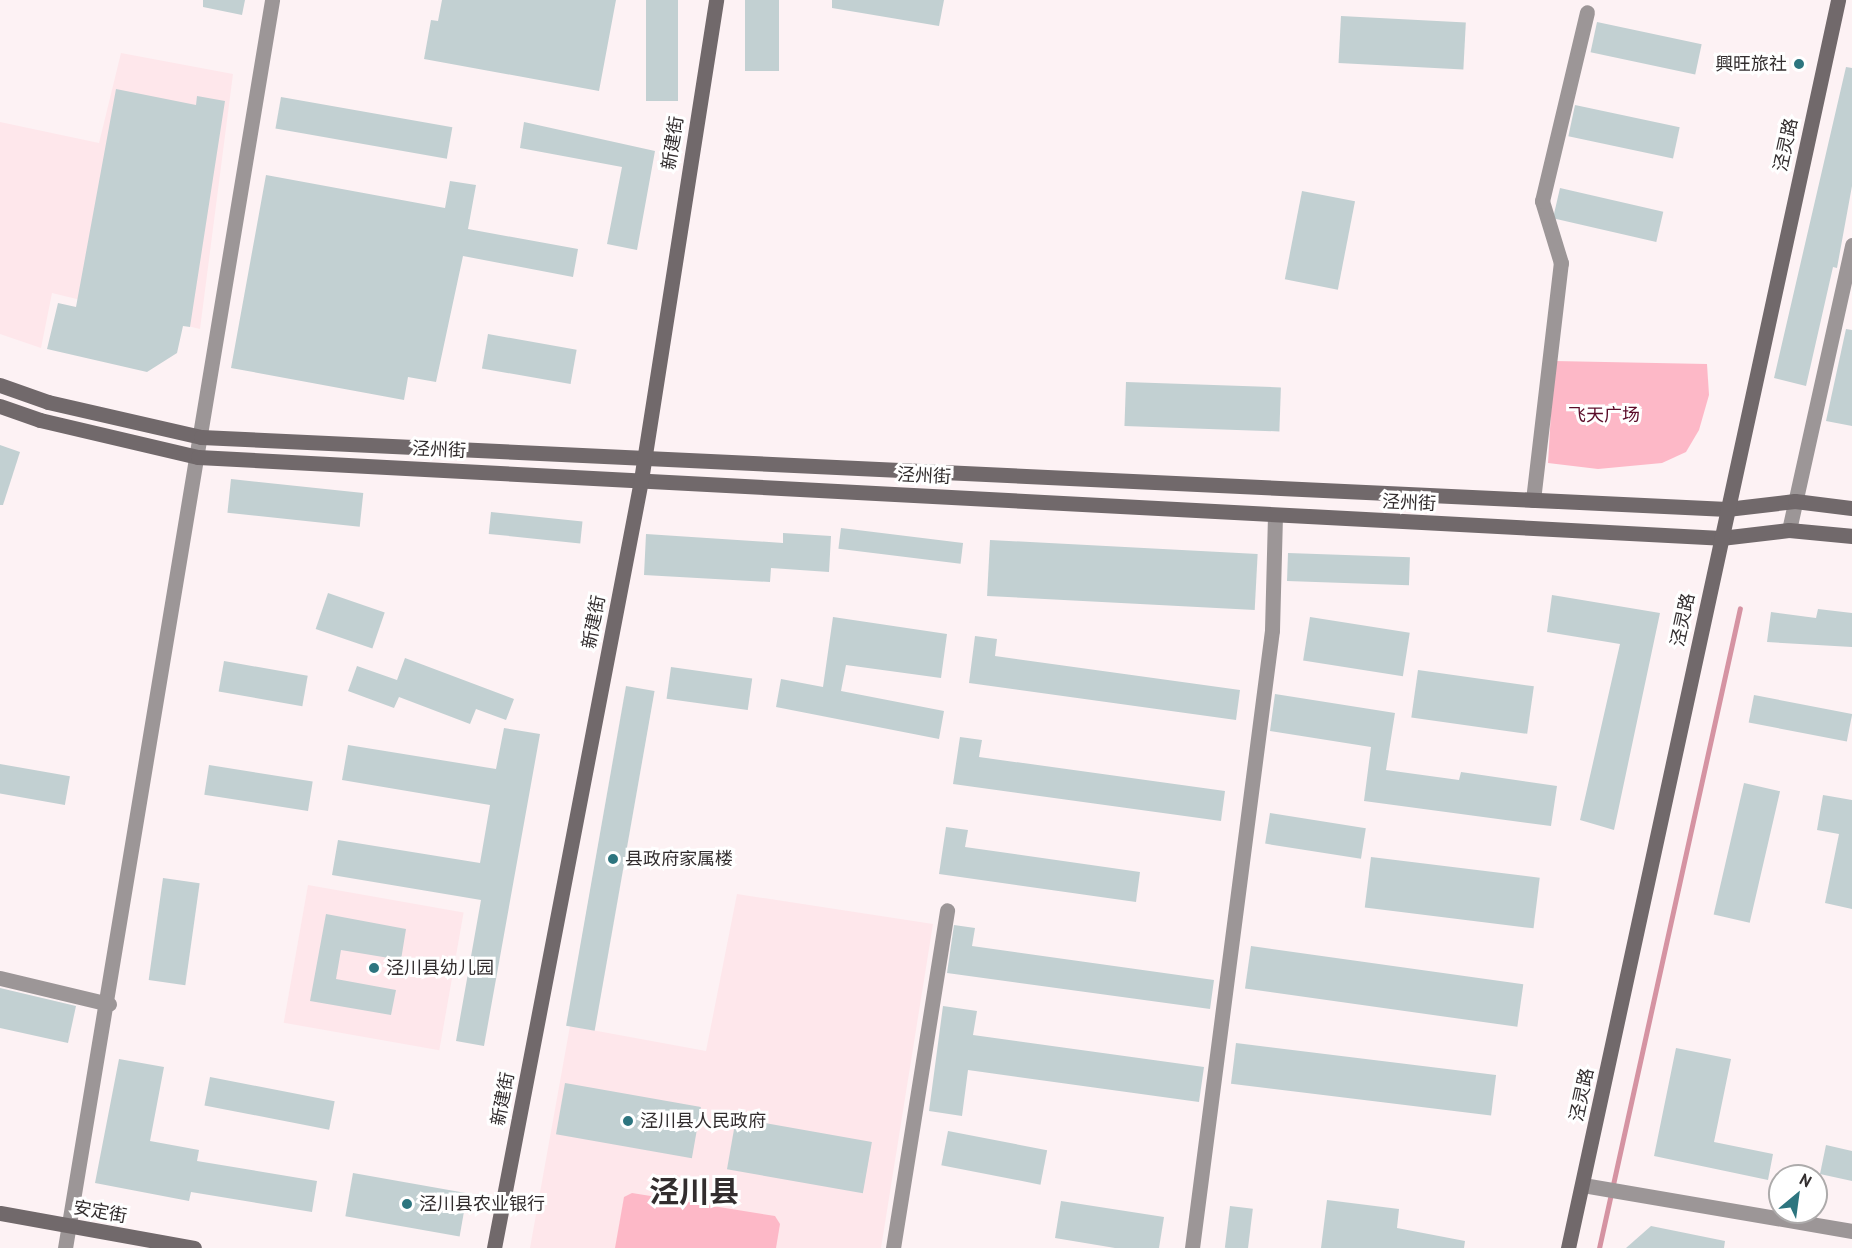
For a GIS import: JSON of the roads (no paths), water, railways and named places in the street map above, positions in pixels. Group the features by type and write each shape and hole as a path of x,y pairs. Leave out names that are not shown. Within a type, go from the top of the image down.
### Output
{"main road":[{"name":"新建街","path":"494,1248 641,480 642,460 716,0"},
{"name":"泾灵路","path":"1568,1248 1838,0"},
{"name":"泾州街","path":"0,385 48,402 201,437 642,460 1533,501 1727,509 1796,501 1852,508"},
{"name":"泾州街","path":"0,406 40,420 198,457 1720,538 1790,530 1852,536"},
{"name":"安定街","path":"0,1213 194,1248"}],"street":[{"path":"65,1248 109,1004 272,0"},
{"path":"1533,501 1561,264 1542,201 1587,12"},
{"path":"1790,530 1852,245"},
{"path":"1192,1248 1272,630 1275,515"},
{"path":"893,1248 947,910"},
{"path":"0,978 109,1004"},
{"path":"1583,1185 1852,1231"}],"waterway":[{"path":"1599,1248 1740,608"}],"place":[{"name":"興旺旅社","path":"1799,64"},
{"name":"县政府家属楼","path":"613,859"},
{"name":"泾川县幼儿园","path":"374,968"},
{"name":"泾川县人民政府","path":"628,1121"},
{"name":"泾川县农业银行","path":"407,1204"}],"district":[{"name":"泾川县","path":"694,1191"}],"park label":[{"name":"飞天广场","path":"1604,415"}]}
